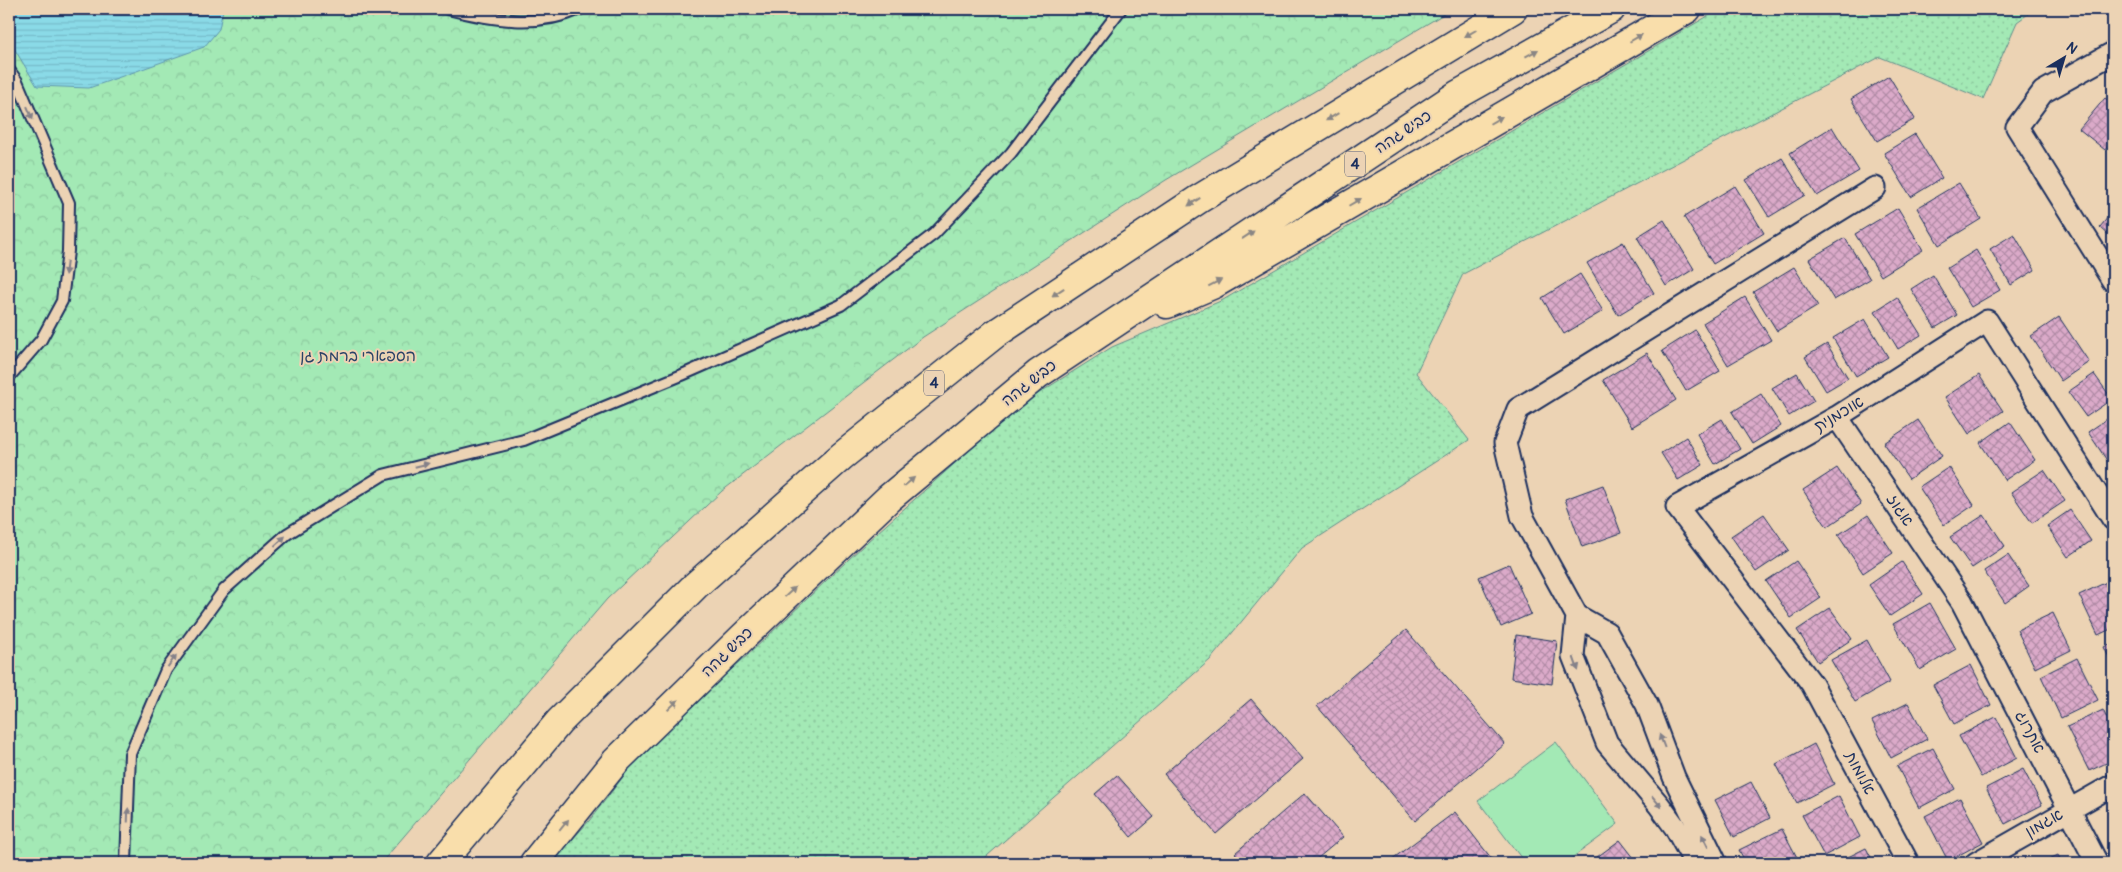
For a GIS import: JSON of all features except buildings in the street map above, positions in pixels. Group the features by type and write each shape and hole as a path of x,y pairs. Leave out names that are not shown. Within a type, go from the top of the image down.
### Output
{"highway":[{"name":"4","path":"441,863 559,722 695,586 842,456 995,334 1199,199 1513,9"},
{"name":"כביש גהה","path":"534,863 616,761 890,498 1038,374 1459,94 1611,9"},
{"path":"1105,330 1214,284 1687,9"}],"street":[{"path":"2113,53 2043,92 2017,127 2113,282"},
{"path":"1695,863 1674,777 1662,741 1647,706 1607,633 1577,616 1522,516 1505,443 1518,409 1875,188"},
{"name":"אוכמנית","path":"1812,684 1677,507 1837,417 1987,320 2113,519"},
{"name":"אגוז","path":"1837,417 1962,602"},
{"name":"אתרוג","path":"1962,602 2097,863"},
{"path":"1577,616 1573,656 1607,743 1659,804 1684,823 1716,863"},
{"name":"אלומות","path":"1812,684 1908,863"},
{"name":"אגמון","path":"1976,863 2113,785"}],"lane":[{"path":"448,9 486,19 532,21 564,16 580,9"},
{"path":"126,863 130,754 166,670 224,590 287,534 383,475 524,440 682,375 841,305 934,234 1011,153 1121,9"},
{"path":"9,70 17,81 69,203 68,251 62,301 41,340 9,377"}],"green space":[{"name":"הספארי ברמת גן","path":"9,9 1452,9 1166,180 923,337 722,491 607,599 381,863 9,863"},
{"path":"1720,9 2035,9 2017,22 1983,99 1880,57 1463,274 1416,373 1469,440 1302,548 1210,660 979,863 551,863 589,821 653,738 749,654 868,541 1020,405 1112,347 1223,300"},
{"path":"1556,742 1618,824 1565,863 1525,863 1478,801"}],"water":[{"path":"9,9 223,9 219,29 204,47 89,88 37,86 9,40"}]}
